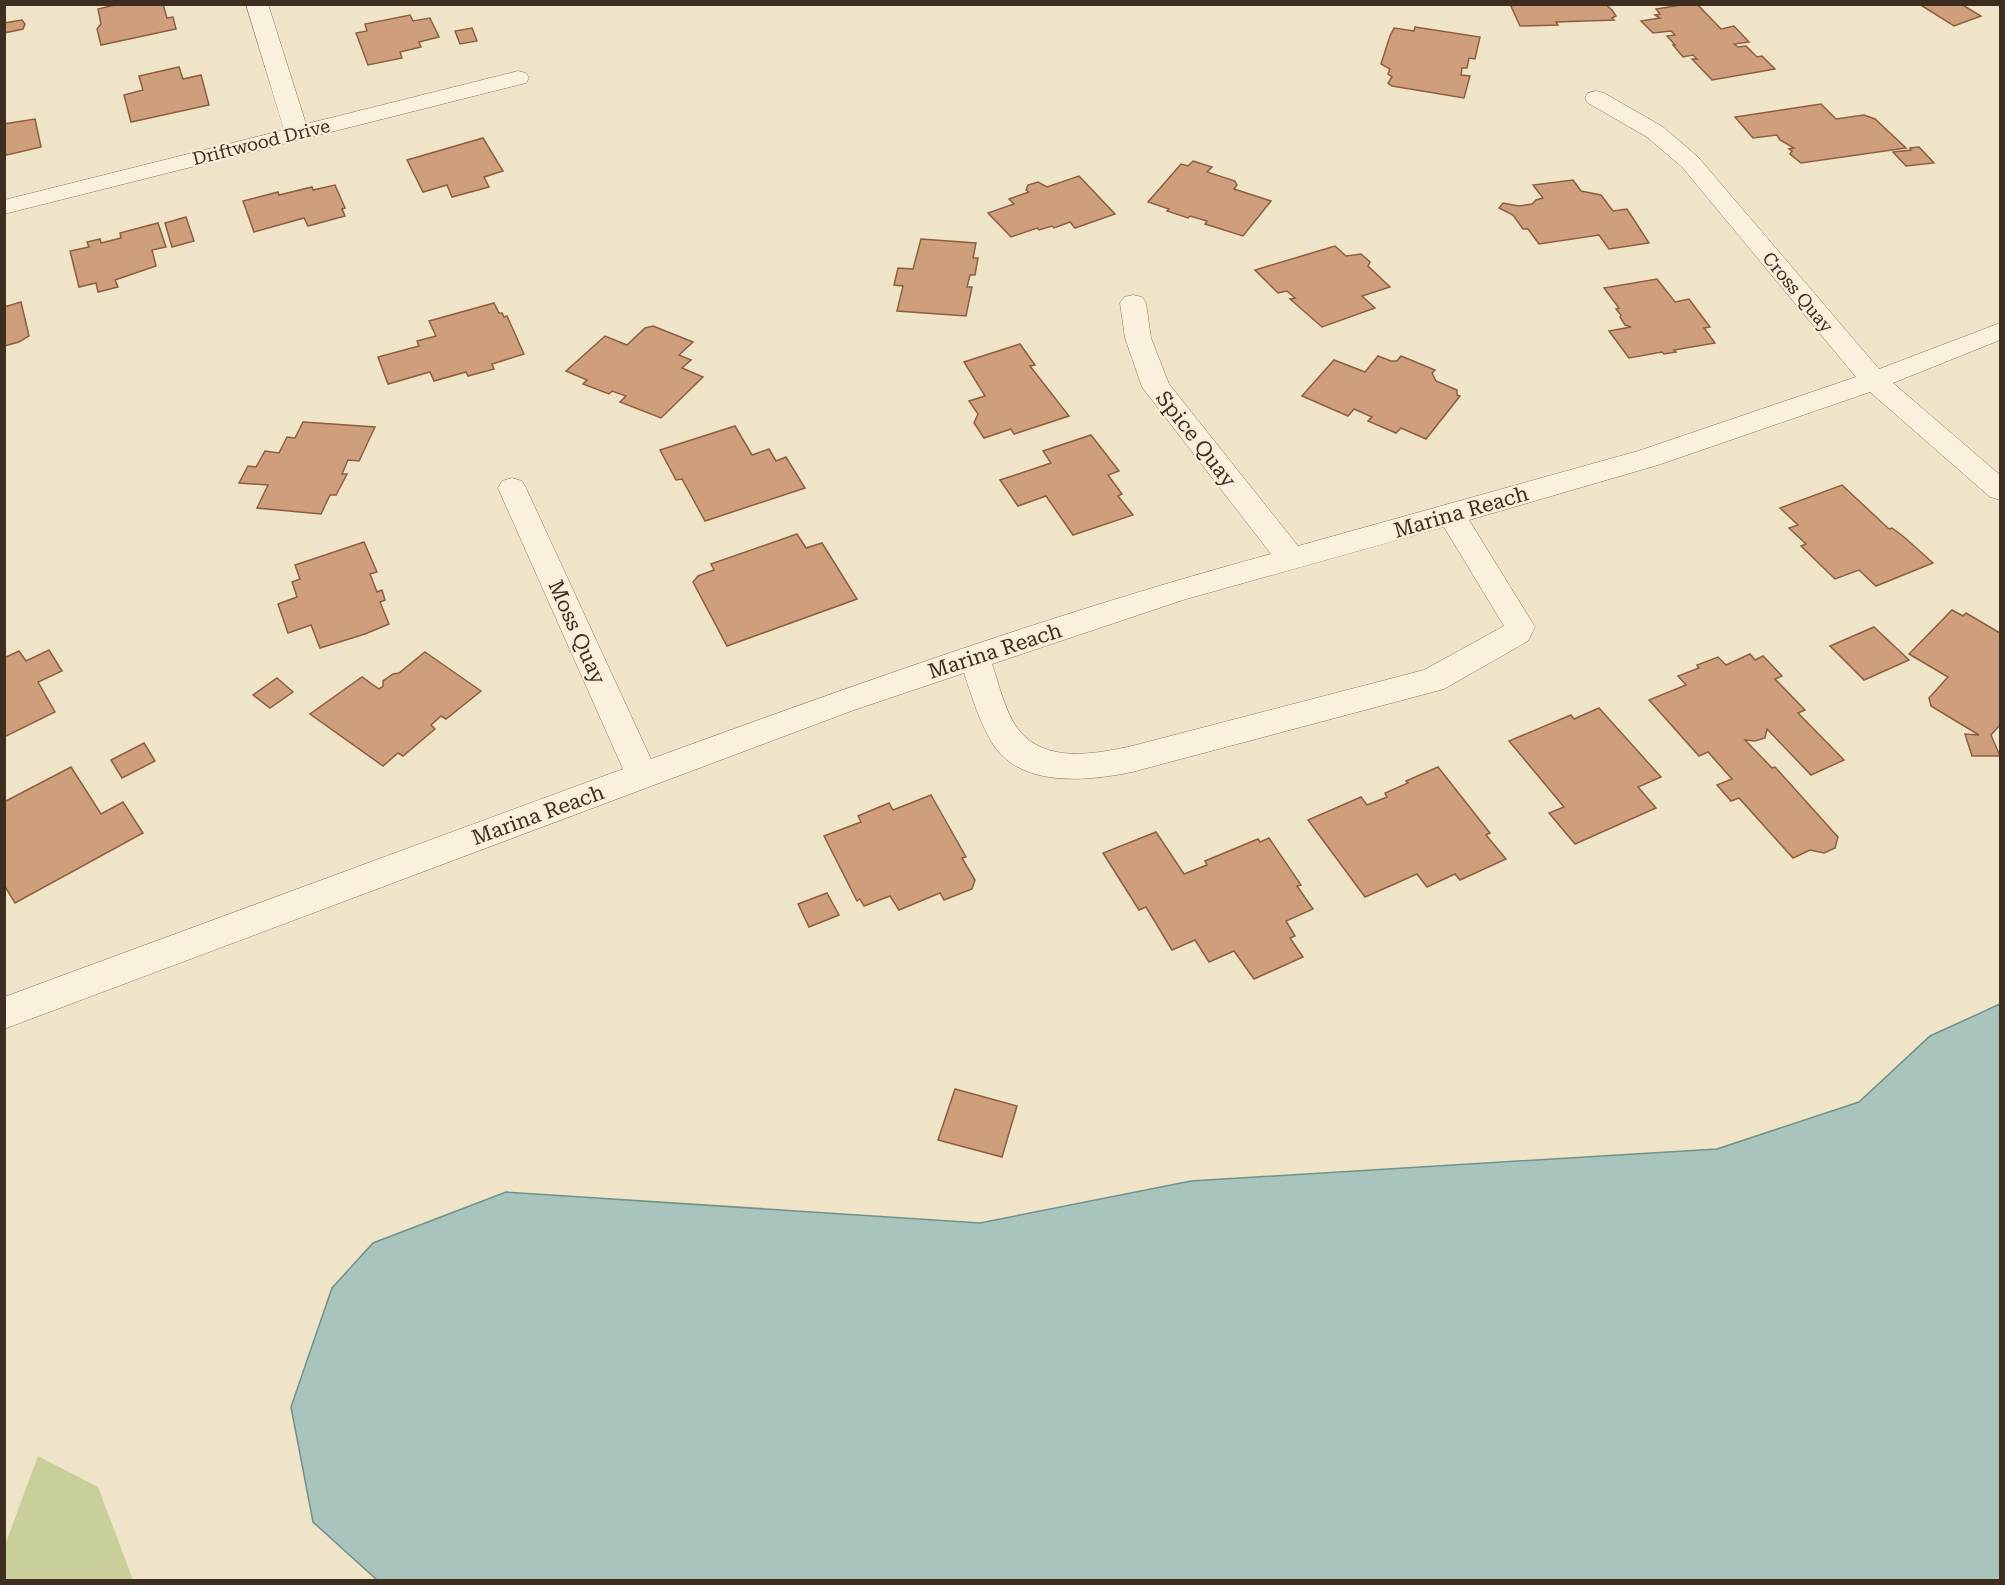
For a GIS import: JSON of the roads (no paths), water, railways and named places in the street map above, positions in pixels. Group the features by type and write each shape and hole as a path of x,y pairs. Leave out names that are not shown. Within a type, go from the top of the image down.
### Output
{"street":[{"path":"257,4 297,133"},
{"name":"Driftwood Drive","path":"4,207 518,78"},
{"name":"Cross Quay","path":"1596,98 1655,132 1689,162 1874,381 1914,418 2001,490"},
{"name":"Spice Quay","path":"1133,303 1138,338 1156,387 1292,560"},
{"name":"Marina Reach","path":"4,1013 843,701 1178,590 1292,560 1648,458 1874,381 2001,331"},
{"name":"Moss Quay","path":"512,488 643,776"},
{"path":"974,658 1006,737 1022,752 1046,765 1098,766 1132,759 1433,680 1517,633 1520,627 1451,515"}],"water":[{"path":"2000,1004 2000,1580 377,1580 313,1522 291,1407 332,1288 373,1243 506,1192 980,1223 1191,1181 1717,1149 1859,1102 1930,1036"}]}
